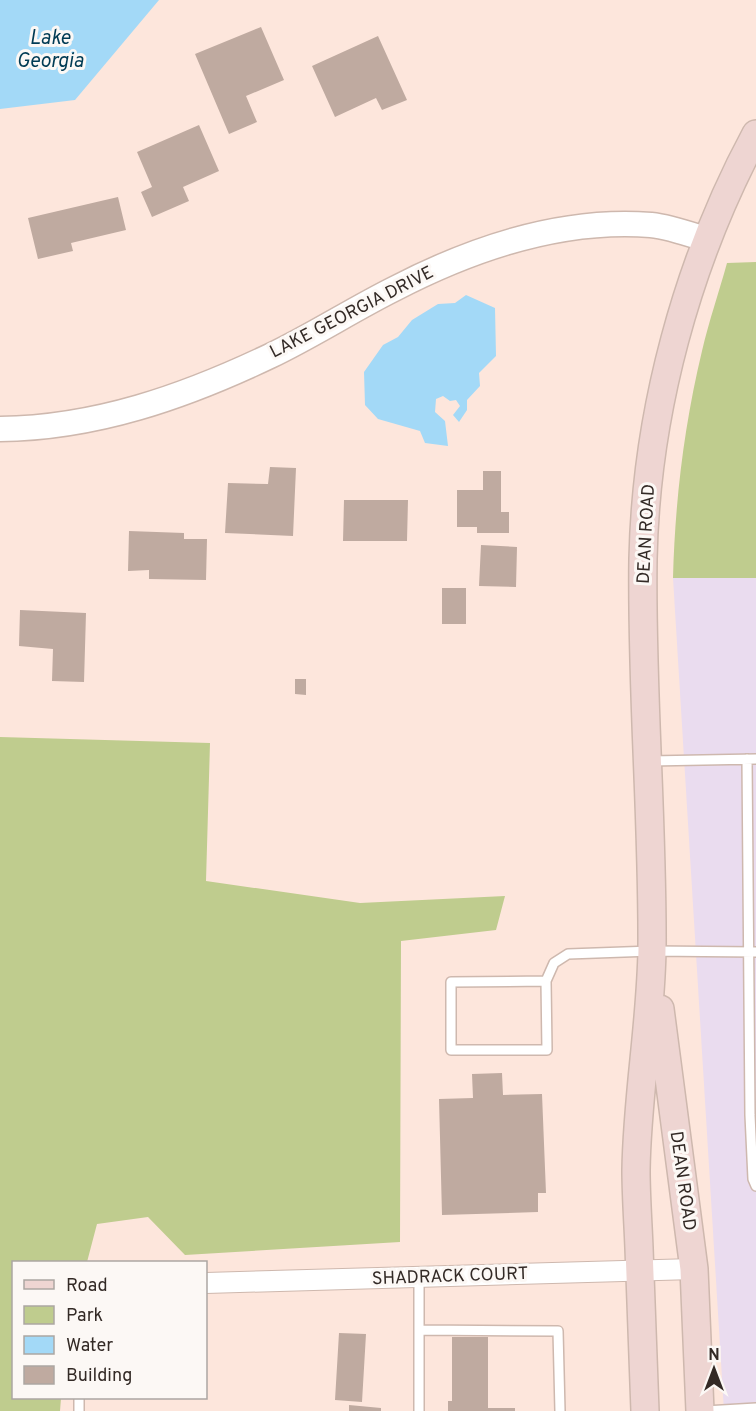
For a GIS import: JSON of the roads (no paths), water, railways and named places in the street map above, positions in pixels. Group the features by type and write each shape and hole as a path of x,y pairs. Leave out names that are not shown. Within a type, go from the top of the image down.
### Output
{"main road":[{"name":"DEAN ROAD","path":"645,1411 636,1169 652,951 643,557 650,474 657,422 685,304 727,193 756,134"},
{"name":"DEAN ROAD","path":"652,951 694,1269 700,1411"}],"street":[{"name":"LAKE GEORGIA DRIVE","path":"0,429 32,428 95,419 182,394 271,356 414,279 486,249 530,237 568,229 627,225 661,227 708,240"},
{"name":"SHADRACK COURT","path":"207,1283 694,1269"}],"lane":[{"path":"647,761 752,759 750,1115 753,1179 756,1186"},
{"path":"546,981 451,982 451,1050 547,1050 546,981 554,963 568,954 652,951 752,952"},
{"path":"418,1277 419,1411"},
{"path":"420,1330 558,1331 560,1411"},
{"path":"705,1411 756,1408"}],"water":[{"name":"Lake Georgia","path":"0,0 159,0 75,100 0,109"},
{"path":"466,295 495,308 496,356 479,373 480,386 467,400 467,410 459,422 453,415 460,406 456,400 450,401 443,396 436,399 435,412 445,421 448,446 425,443 420,431 378,419 365,405 364,372 383,345 398,337 412,320 438,304 455,303"}]}
